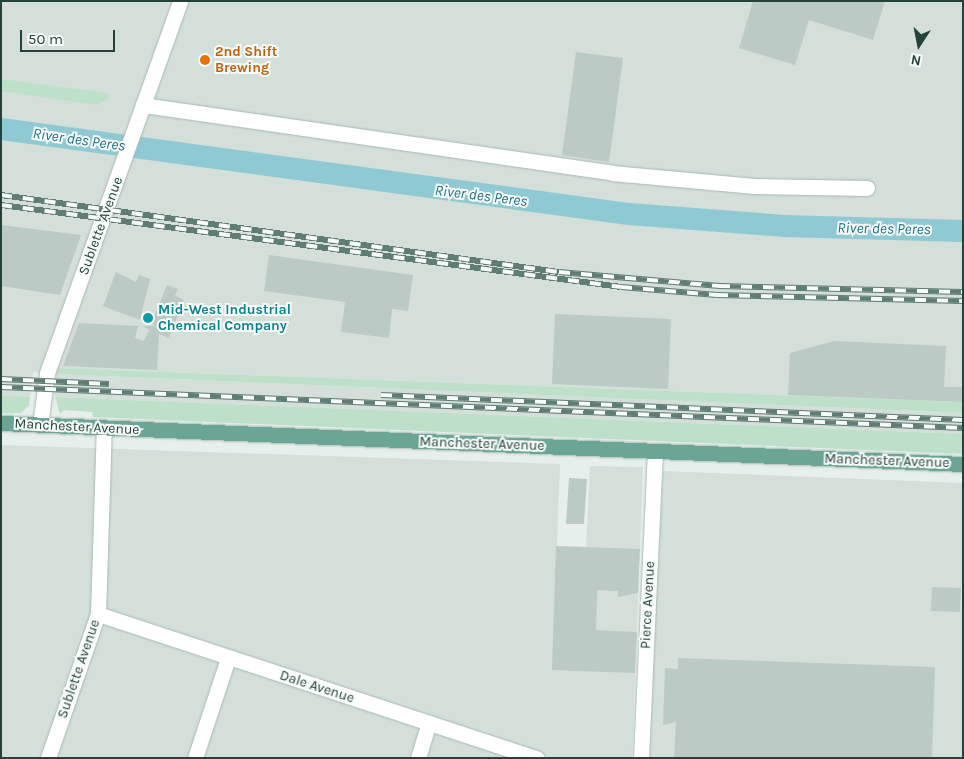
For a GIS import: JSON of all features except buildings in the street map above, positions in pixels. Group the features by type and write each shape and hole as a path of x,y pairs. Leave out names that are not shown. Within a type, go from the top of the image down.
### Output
{"main road":[{"name":"Manchester Avenue","path":"1,423 963,464"}],"street":[{"name":"Sublette Avenue","path":"40,425 47,373 119,178 180,1"},
{"path":"141,111 612,173 754,186 867,188"},
{"name":"Sublette Avenue","path":"48,758 98,614 104,428"},
{"name":"Pierce Avenue","path":"641,758 655,451"},
{"name":"Dale Avenue","path":"98,614 537,758"},
{"path":"195,758 228,658"},
{"path":"418,758 429,723"}],"shaded area":[{"path":"1,1 963,1 963,402 58,368 56,374 33,372 30,397 1,395"},
{"path":"56,374 963,413 963,434 55,397"},
{"path":"1,445 560,464 557,546 586,547 590,466 643,467 632,758 551,758 427,718 413,758 1,758"},
{"path":"663,471 963,483 963,758 648,758"},
{"path":"432,730 521,758 422,758"}],"green space":[{"path":"1,79 107,93 110,98 97,105 1,91"},
{"path":"58,368 963,402 963,413 56,374"},
{"path":"1,395 30,397 29,405 21,413 1,413"},
{"path":"55,397 963,434 963,454 93,417 92,412 64,410 60,414"}],"waterway":[{"name":"River des Peres","path":"1,129 629,214 784,226 963,231"}],"railway":[{"path":"1,195 559,272 719,286 963,292"},
{"path":"1,205 621,287 717,295 963,301"},
{"path":"1,379 109,384"},
{"path":"1,387 963,428"},
{"path":"381,395 963,420"}],"place":[{"name":"2nd Shift Brewing","path":"205,60"},
{"name":"Mid-West Industrial Chemical Company","path":"148,318"}]}
